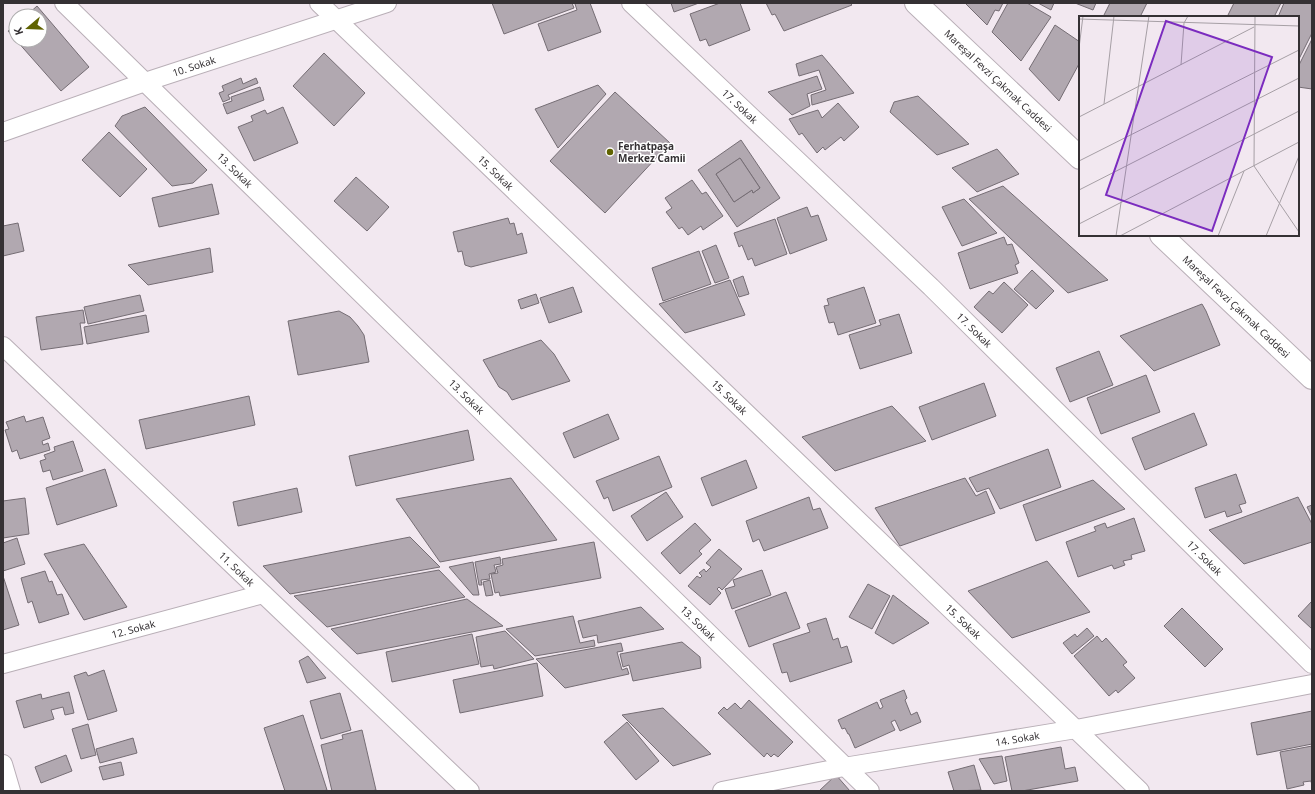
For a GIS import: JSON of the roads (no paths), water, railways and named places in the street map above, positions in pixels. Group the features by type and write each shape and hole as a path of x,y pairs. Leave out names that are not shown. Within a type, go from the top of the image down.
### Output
{"street":[{"name":"13. Sokak","path":"64,3 870,791"},
{"name":"15. Sokak","path":"319,3 1140,791"},
{"name":"10. Sokak","path":"3,132 145,82 387,3"},
{"name":"17. Sokak","path":"631,3 931,287 1312,664"},
{"name":"Mareşal Fevzi Çakmak Caddesi","path":"916,3 1079,157"},
{"name":"Mareşal Fevzi Çakmak Caddesi","path":"1162,236 1312,378"},
{"name":"11. Sokak","path":"3,346 470,791"},
{"name":"12. Sokak","path":"3,664 263,594"},
{"name":"14. Sokak","path":"722,791 844,767 1076,729 1312,684"},
{"path":"3,764 11,791"}],"place":[{"name":"Ferhatpaşa Merkez Camii","path":"610,152"}]}
